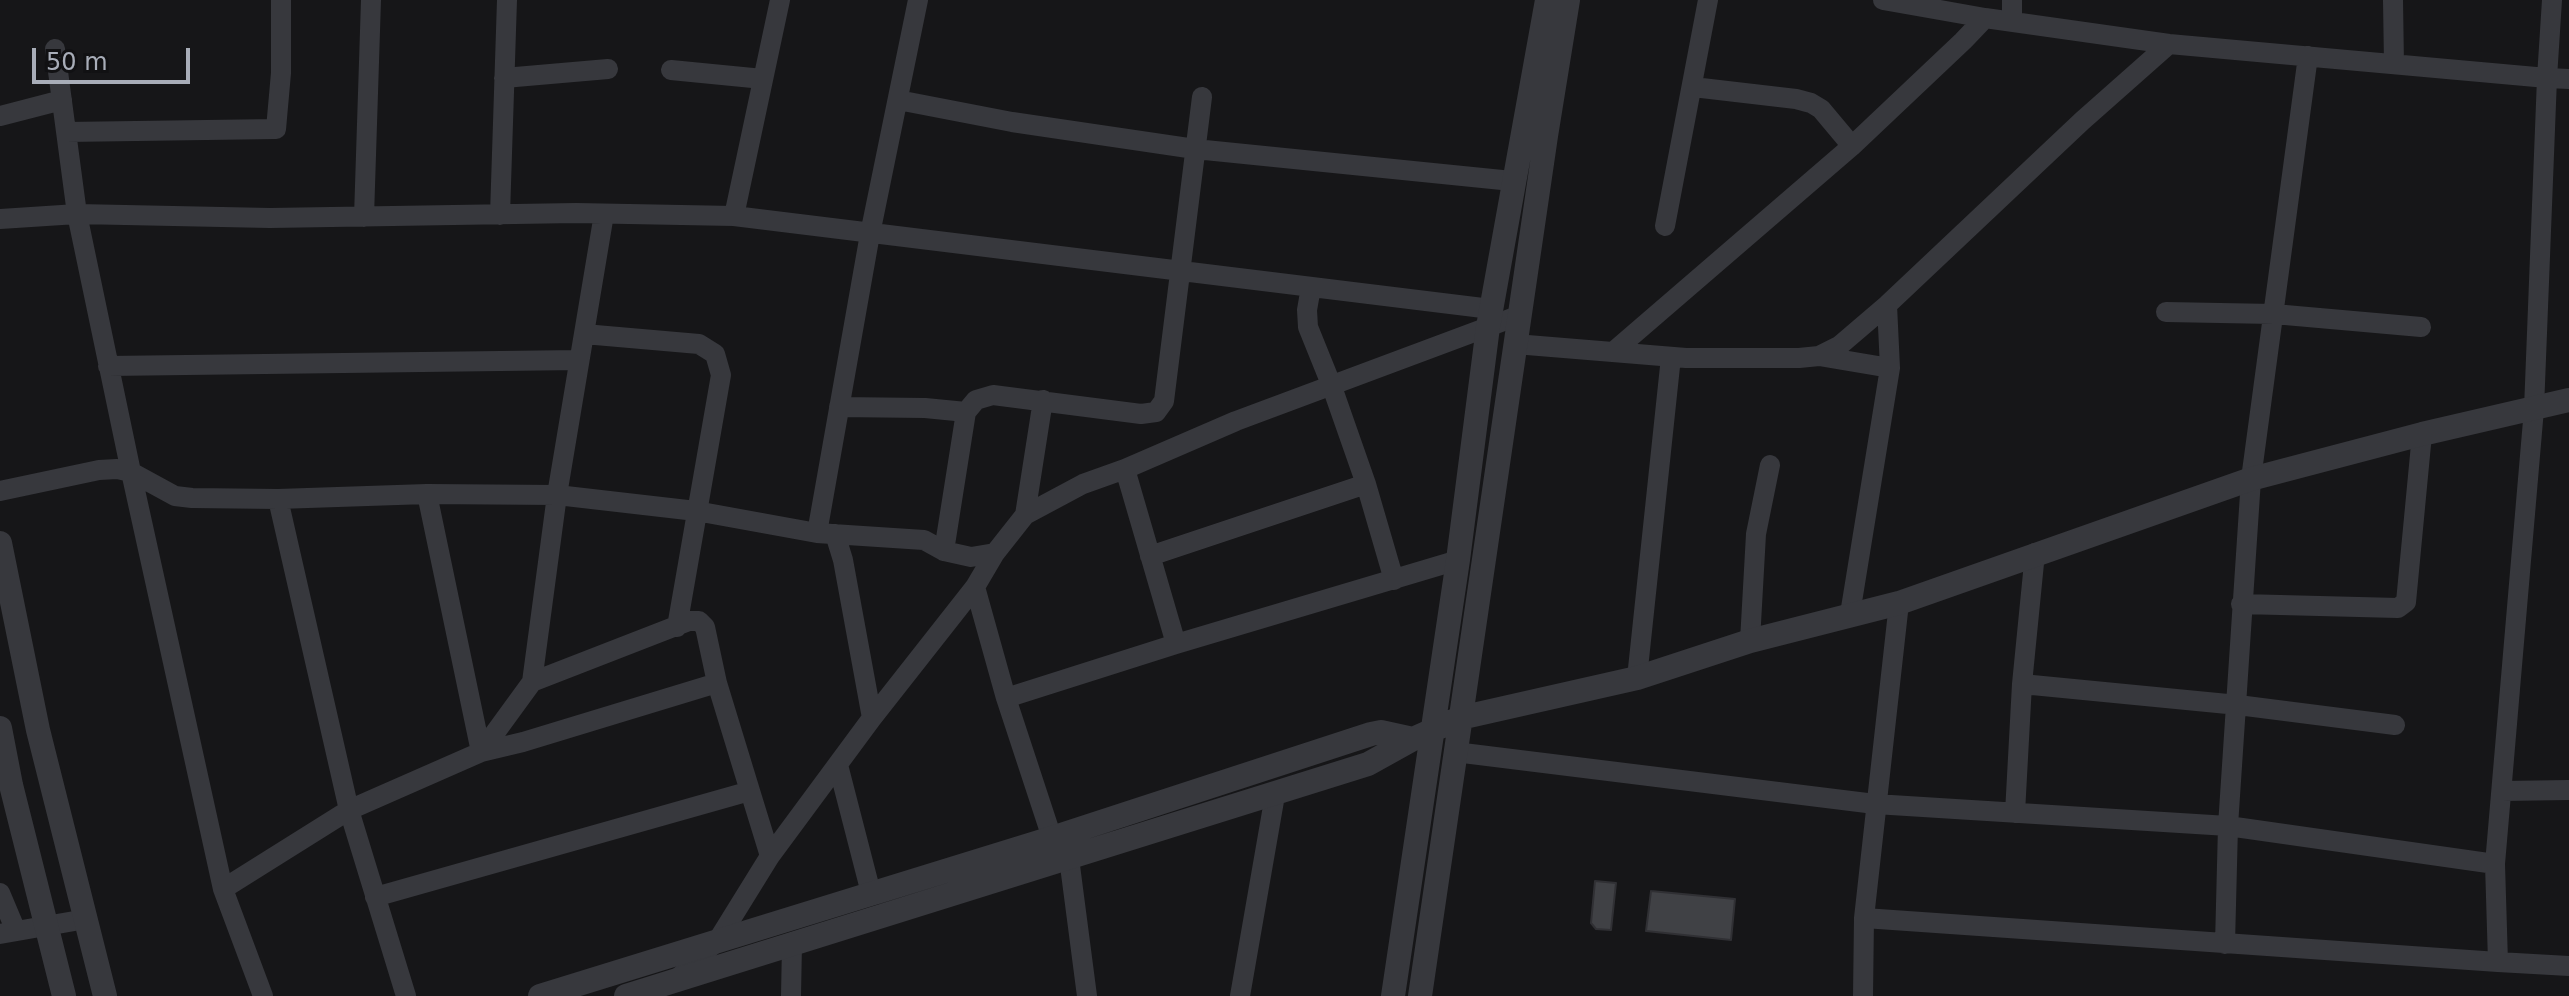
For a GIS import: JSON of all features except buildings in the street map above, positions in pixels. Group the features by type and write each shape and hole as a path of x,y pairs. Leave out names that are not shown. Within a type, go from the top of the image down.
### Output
{"street":[{"path":"66,132 276,129 281,73 281,0"},
{"path":"364,217 371,0"},
{"path":"500,215 507,0"},
{"path":"734,216 780,0"},
{"path":"872,718 843,560 826,534 839,407 870,234 918,0"},
{"path":"1393,996 1428,760 1424,734 1458,560 1490,318 1512,181 1547,0"},
{"path":"1420,996 1568,0"},
{"path":"1665,226 1708,0"},
{"path":"1883,0 1985,18 2012,10 2169,44 2569,79"},
{"path":"2393,0 2394,64"},
{"path":"2498,962 2495,864 2534,409 2552,0"},
{"path":"1613,352 1852,146 1985,18"},
{"path":"1819,356 1839,346 1887,305 2082,121 2169,44"},
{"path":"55,49 77,214 131,472 223,889 263,996"},
{"path":"2225,944 2228,826 2251,479 2308,56"},
{"path":"504,78 608,69"},
{"path":"671,70 763,79"},
{"path":"1693,87 1811,103 1821,109 1852,146"},
{"path":"944,551 966,412 976,400 993,395 1141,414 1156,412 1164,401 1202,97"},
{"path":"0,116 62,100"},
{"path":"898,100 1012,122 1195,149 1512,181"},
{"path":"0,219 77,214 734,216 1180,269 1311,287 1490,318 1520,315"},
{"path":"481,752 532,682 557,495 604,214"},
{"path":"1311,287 1308,327 1366,484 1394,580"},
{"path":"1850,614 1890,368 1887,305"},
{"path":"2166,312 2274,314 2421,327"},
{"path":"670,988 718,940 770,856 872,718 975,587 995,553 1025,515 1083,484 1490,318"},
{"path":"584,334 699,344 715,354 721,375 677,627"},
{"path":"1515,344 1671,357 1819,356 1890,368"},
{"path":"1637,678 1671,357"},
{"path":"108,366 579,360"},
{"path":"1025,515 1043,400"},
{"path":"626,996 670,988 792,944 1368,764 1460,718 1637,678 1750,641 1899,603 2251,479 2422,434 2569,400"},
{"path":"839,407 966,412"},
{"path":"2241,604 2398,608 2406,602 2422,434"},
{"path":"1750,641 1756,534 1770,465"},
{"path":"0,491 117,469 131,472 175,496 278,499 427,494 557,495 696,511 826,534 924,540 944,551 971,557 995,553"},
{"path":"1125,469 1176,644"},
{"path":"1150,556 1366,484"},
{"path":"427,494 481,752"},
{"path":"278,499 349,810 406,996"},
{"path":"0,543 38,730 105,996"},
{"path":"2015,813 2022,684 2035,553"},
{"path":"1006,698 1458,560"},
{"path":"975,587 1006,698 1052,838"},
{"path":"1863,996 1864,918 1899,603"},
{"path":"532,682 689,621 699,621 705,627 717,683 770,856"},
{"path":"223,889 349,810 481,752 717,683"},
{"path":"2022,684 2238,705 2395,725"},
{"path":"0,728 6,786 64,996"},
{"path":"540,996 1052,838 1371,734 1424,734"},
{"path":"1455,752 1875,804 2228,826 2495,864"},
{"path":"838,765 871,893"},
{"path":"2502,791 2569,790"},
{"path":"375,897 750,791"},
{"path":"1240,996 1275,795"},
{"path":"1069,858 1087,996"},
{"path":"0,893 8,932 86,919"},
{"path":"1864,918 2569,966"},
{"path":"791,996 792,944"}]}
